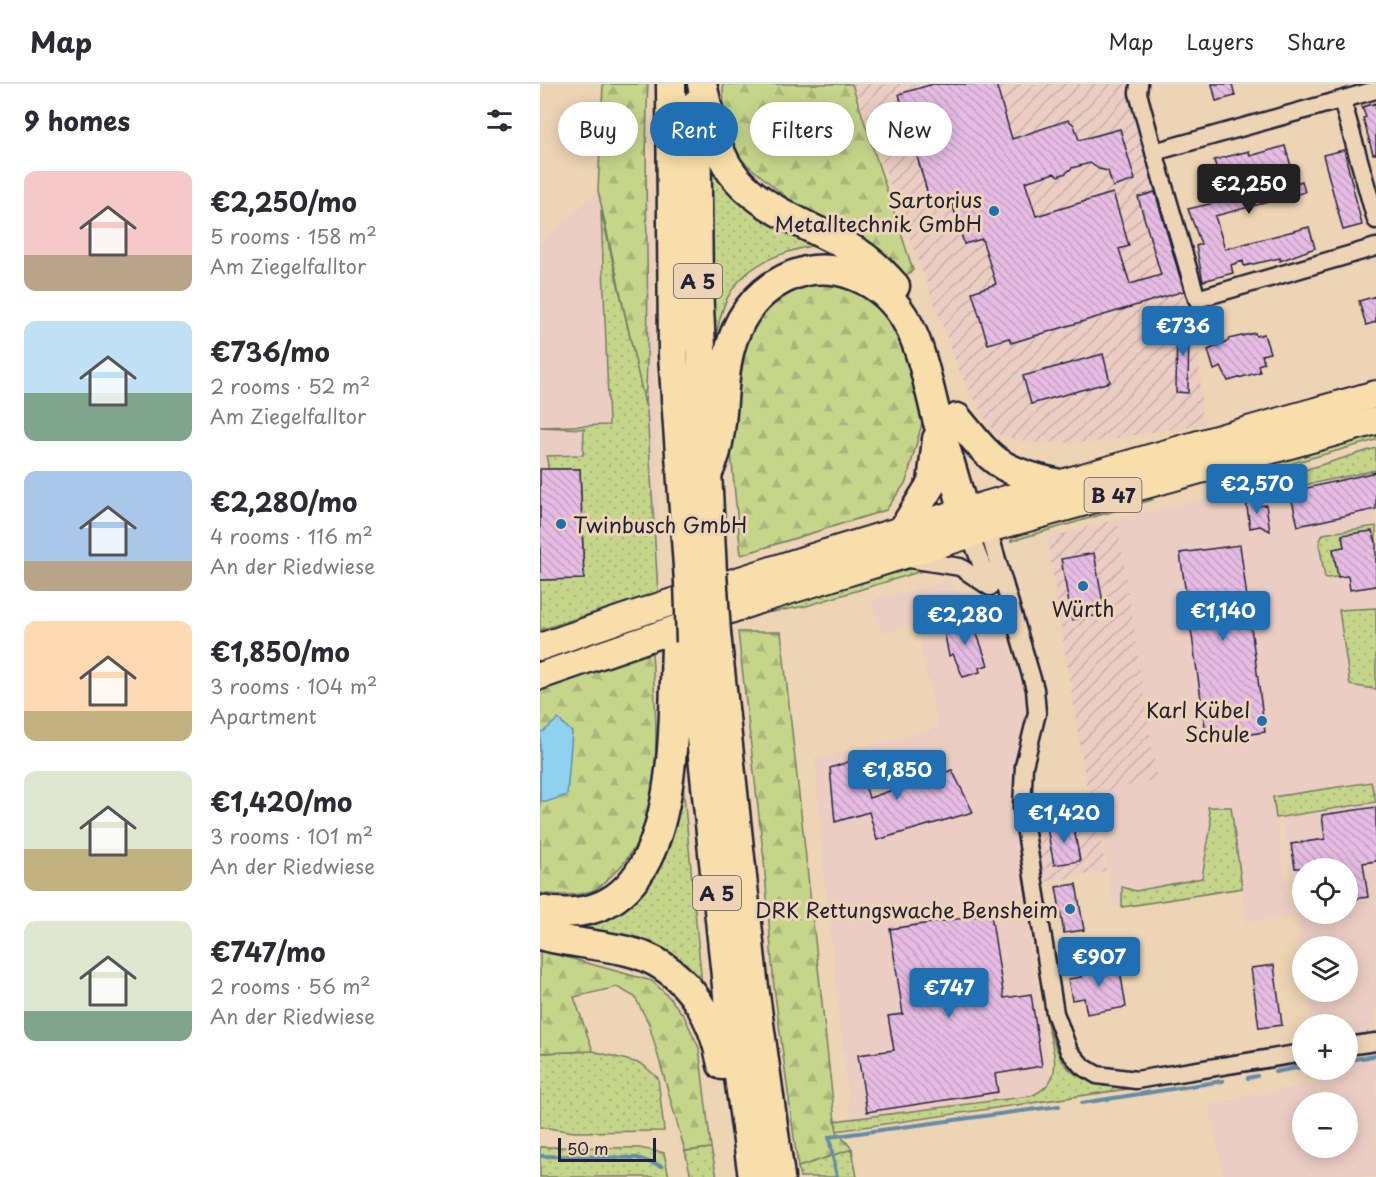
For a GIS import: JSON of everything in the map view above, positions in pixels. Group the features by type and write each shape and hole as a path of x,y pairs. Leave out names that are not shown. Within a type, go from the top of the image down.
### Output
{"highway":[{"name":"A 5","path":"671,84 673,355 683,522 674,551 691,580"},
{"name":"A 5","path":"697,84 698,275 706,477 691,580 704,777 747,1144 753,1177"},
{"path":"702,84 718,147 729,169 775,209 850,248 879,268 902,293 918,321 976,520"},
{"path":"706,477 717,447 724,378 736,332 750,306 766,290 787,276 813,270 841,271 873,283 895,301 912,330 947,419 1001,466 1055,483"},
{"path":"904,528 932,483 937,452 947,419"},
{"path":"540,910 562,913 588,910 609,902 626,889 644,867 656,842 665,805 695,640 691,580"},
{"name":"A 5","path":"695,640 753,980 780,1177"},
{"path":"540,935 636,954 658,963 686,985 701,1006 718,1042 729,1103 747,1144"}],"main road":[{"name":"B 47","path":"540,676 759,600 893,559 1055,483 1376,394"},
{"name":"B 47","path":"540,647 753,574 904,528 976,520 1376,421"}],"street":[{"path":"1139,84 1138,93 1197,299 1376,247"},
{"path":"1154,152 1376,90"},
{"path":"1342,100 1376,220"},
{"path":"976,520 990,586"},
{"path":"976,520 1031,670 1037,713 1024,766 1022,808 1055,1013 1069,1051 1082,1066 1097,1075 1136,1080 1292,1055"},
{"path":"893,559 926,560 960,567 990,586 1012,613"},
{"path":"1358,1044 1376,1042"}],"shaded area":[{"path":"853,84 1131,84 1129,91 1197,304 1202,424 1092,442 1033,443 999,435 989,426 960,373 880,156 952,156 952,102 866,102 866,119"},
{"path":"598,191 649,195 660,599 540,640 540,244"},
{"name":"Karl Kübel Schule","path":"1376,448 1376,1177 1224,1177 1209,1104 1323,1082 1323,1080 1358,1080 1358,1014 1311,1014 1310,1002 1358,1002 1358,936 1300,936 1298,924 1358,924 1358,858 1292,858 1292,885 1282,817 1276,818 1292,916 1247,923 1241,888 1114,908 1095,793 1157,778 1117,519 1229,493"},
{"path":"1117,519 1157,779 1088,795 1047,538"},
{"path":"945,583 976,600 1000,621 1031,714 1020,759 1014,818 1021,882 1053,1096 851,1125 823,866 815,759 938,728 916,624 882,633 871,600"},
{"path":"1095,804 1106,871 1045,882 1033,817"}],"green space":[{"path":"603,84 648,84 646,164 648,325 645,405 598,191 600,156 638,156 638,102 602,102"},
{"path":"723,84 852,84 866,127 866,156 876,156 913,270 903,279 844,233 791,201 738,157 738,102 724,102"},
{"path":"710,158 736,199 765,219 815,245 778,255 745,275 726,300 714,344"},
{"path":"601,211 647,411 658,592 540,630 540,580 584,578 580,469 548,469 547,456 583,455 584,429 540,427 609,425"},
{"path":"827,280 861,292 891,317 912,375 923,420 906,482 886,510 741,555 730,443 731,375 755,313 788,288"},
{"path":"1376,431 1376,440 1214,485 1223,474"},
{"path":"1376,448 1376,470 1230,501 1229,493"},
{"path":"1138,496 1152,500 1011,541 1014,533"},
{"path":"1376,526 1376,542 1372,531 1342,536 1344,547 1333,549 1338,577 1325,578 1319,543 1323,534"},
{"path":"919,566 935,567 806,606 760,614 762,609 816,597"},
{"path":"1376,608 1376,689 1350,685 1339,610"},
{"path":"738,632 781,632 835,1121 837,1131 852,1149 798,1167 774,987 764,860"},
{"path":"652,653 655,771 642,829 630,854 597,889 574,895 540,893 540,691"},
{"path":"680,753 702,985 682,963 638,938 595,932 544,920 605,918 620,908"},
{"path":"1371,782 1376,802 1276,818 1273,797"},
{"path":"1208,807 1231,807 1242,888 1122,907 1122,887 1136,891 1202,878 1211,823"},
{"path":"540,950 652,981 669,997 684,1016 699,1048 711,1148 685,1151 649,1024 635,997 617,987 574,997 593,1051 540,1053"},
{"path":"1046,1018 1054,1044 1064,1063 1079,1076 1104,1086 1292,1059 1292,1065 836,1131 835,1121 1031,1096 1050,1082 1054,1073 1054,1053"},
{"path":"593,1051 642,1064 658,1078 664,1131 575,1132 540,1127 540,1053"},
{"path":"540,1147 639,1148 664,1153 669,1177 540,1177"},
{"path":"711,1148 717,1177 691,1177 685,1151"},
{"path":"852,1149 857,1177 800,1177 798,1167"}],"water":[{"path":"558,719 572,732 567,795 546,802 540,800 540,731 543,732"}],"building":[{"name":"Sartorius Metalltechnik GmbH","path":"933,84 996,84 1012,139 1068,120 1074,125 1079,140 1120,129 1135,180 1113,187 1108,171 1099,169 1090,163 1072,168 1058,176 1054,173 1025,182 1036,216 1113,193 1129,246 1119,249 1130,284 1161,275 1138,197 1155,192 1184,291 1011,343 1009,338 988,344 972,292 996,284 982,239 964,244 951,199 931,205 917,156 952,156 952,102 901,102 899,94"},
{"path":"1212,84 1232,84 1235,96 1216,101"},
{"path":"1376,103 1376,154 1373,154 1362,107"},
{"path":"1285,146 1296,183 1302,181 1305,192 1215,216 1225,249 1309,227 1315,248 1280,261 1280,258 1244,266 1243,261 1231,265 1233,273 1203,281 1196,246 1201,244 1188,209 1260,192 1255,171 1220,181 1214,160 1249,151 1250,156"},
{"path":"1344,150 1362,225 1343,230 1323,155"},
{"path":"1376,296 1376,322 1366,325 1359,301"},
{"path":"1177,322 1189,322 1188,393 1176,392"},
{"path":"1255,333 1256,336 1264,334 1270,353 1262,355 1264,363 1258,365 1260,372 1228,381 1221,367 1214,370 1208,350 1228,339"},
{"path":"1103,354 1110,382 1031,404 1023,376"},
{"name":"Twinbusch GmbH","path":"540,469 580,469 584,579 540,580"},
{"path":"1376,472 1376,509 1298,526 1290,492"},
{"path":"1256,499 1257,506 1266,505 1270,531 1260,526 1250,528 1246,500"},
{"path":"1372,531 1376,542 1376,586 1350,590 1348,576 1338,577 1333,549 1344,547 1342,535"},
{"name":"Karl Kübel Schule","path":"1240,545 1265,732 1207,740 1180,553"},
{"name":"Würth","path":"1094,553 1105,614 1072,620 1061,559"},
{"path":"971,617 988,665 979,668 980,672 963,677 953,654 949,656 943,626"},
{"path":"857,759 869,798 952,770 973,812 877,840 869,812 835,822 830,768"},
{"path":"1376,807 1376,861 1363,863 1368,897 1358,898 1358,858 1293,858 1291,844 1325,839 1322,815"},
{"path":"1073,823 1080,861 1054,865 1047,828"},
{"name":"DRK Rettungswache Bensheim","path":"1076,884 1084,930 1064,933 1056,887"},
{"path":"991,914 1004,998 1031,994 1042,1066 995,1074 998,1092 867,1112 858,1055 894,1050 888,1016 903,1014 890,929"},
{"path":"1109,962 1111,971 1120,970 1126,1007 1087,1014 1084,998 1072,1000 1068,979 1081,977 1079,966"},
{"path":"1274,965 1282,1025 1259,1028 1251,968"}],"waterway":[{"path":"1358,1058 1376,1056"},
{"path":"1275,1072 1292,1069"},
{"path":"1248,1078 1257,1076"},
{"path":"1082,1103 1223,1081"},
{"path":"837,1177 829,1137 1059,1106"},
{"path":"540,1156 637,1158 661,1166"}],"place":[{"name":"Sartorius Metalltechnik GmbH","path":"994,211"},
{"name":"Twinbusch GmbH","path":"561,524"},
{"name":"Würth","path":"1083,586"},
{"name":"Karl Kübel Schule","path":"1262,721"},
{"name":"DRK Rettungswache Bensheim","path":"1070,909"}]}
